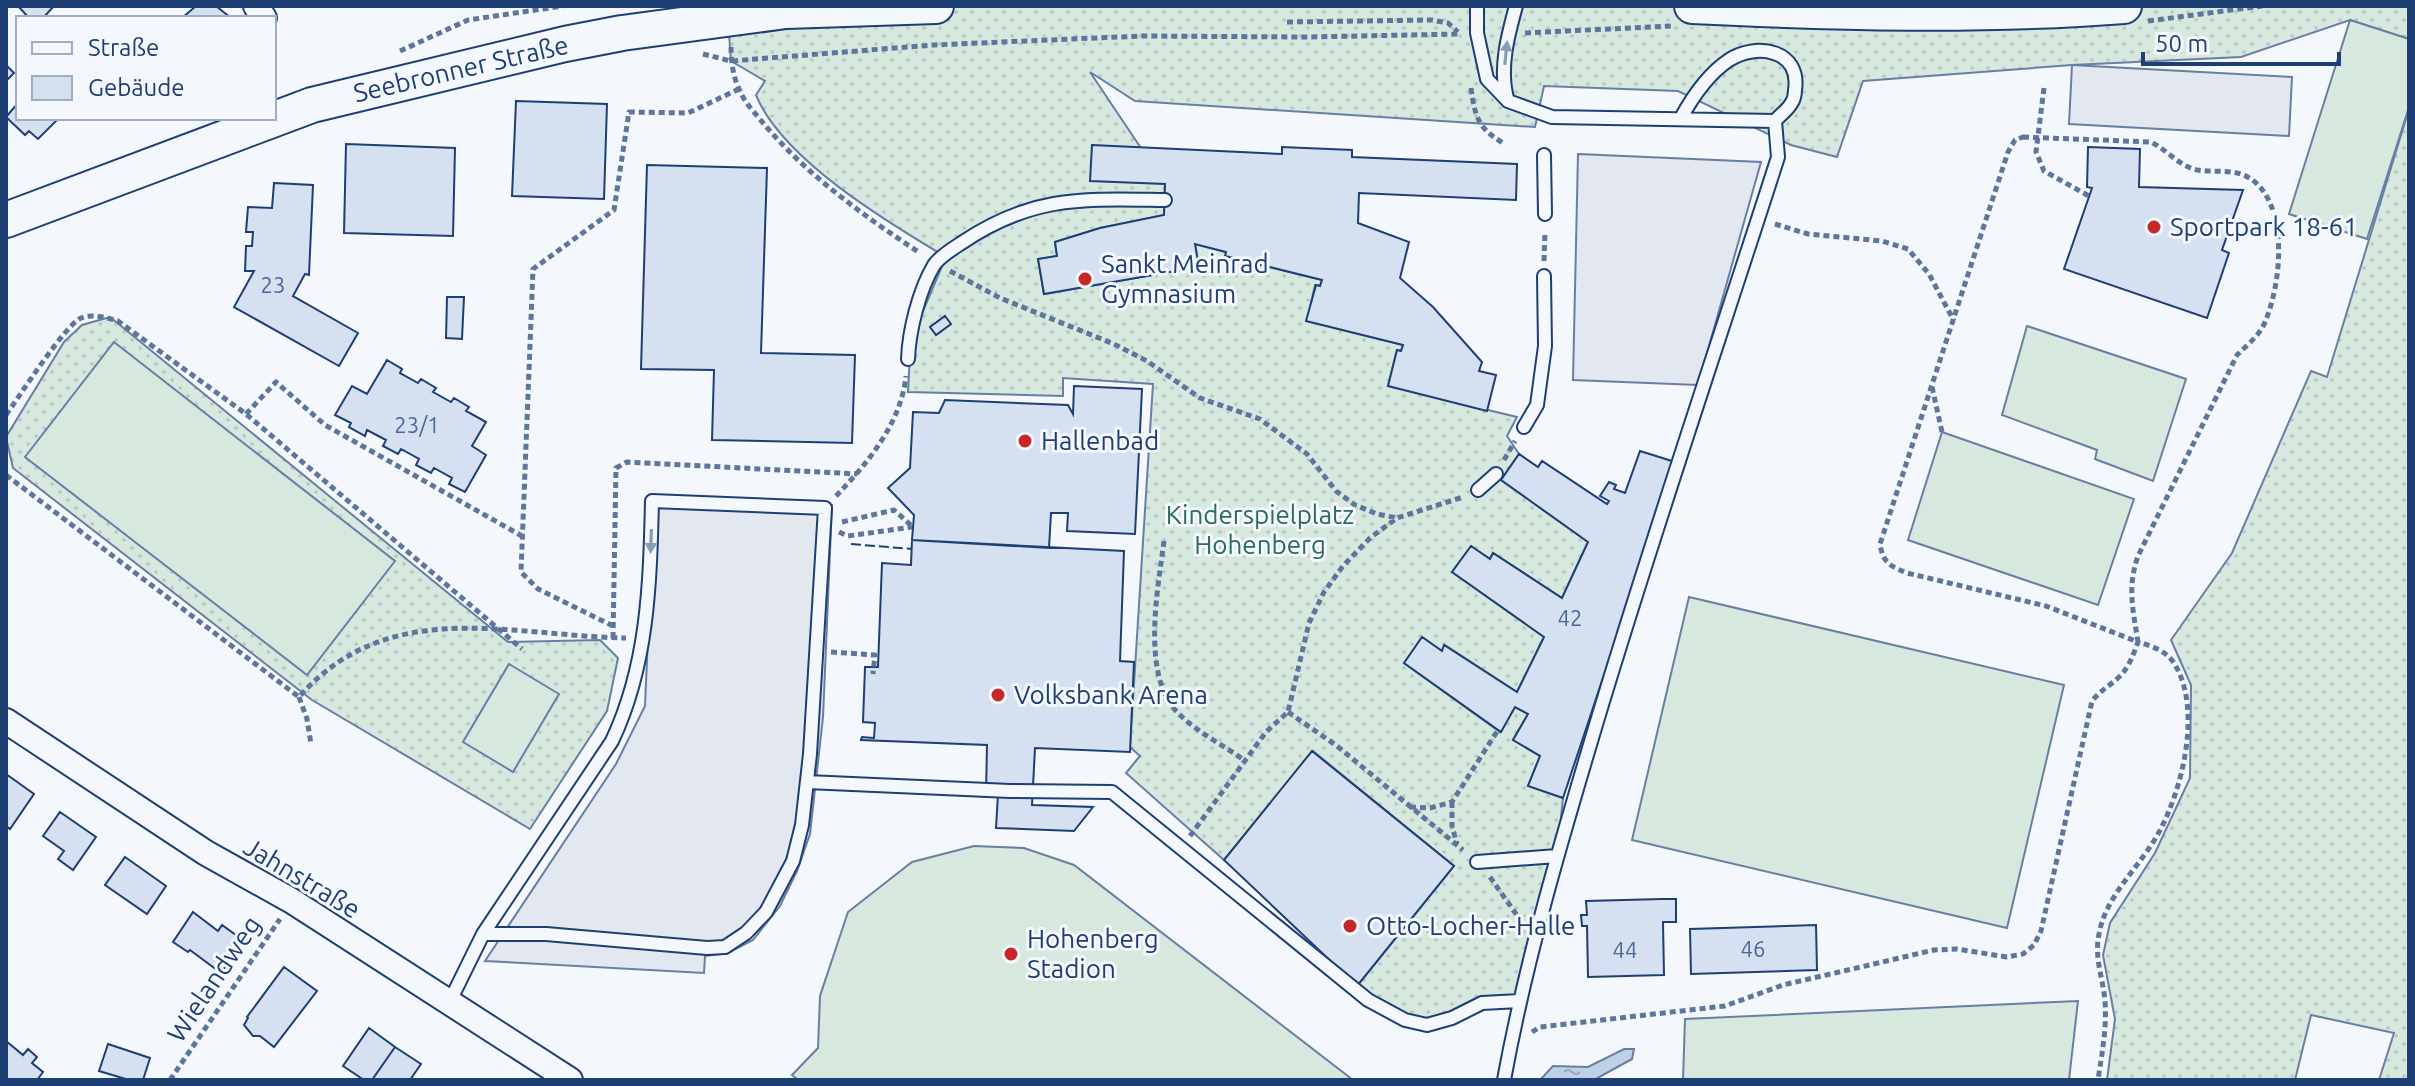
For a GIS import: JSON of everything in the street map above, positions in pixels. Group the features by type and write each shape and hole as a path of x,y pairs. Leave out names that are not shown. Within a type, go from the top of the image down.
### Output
{"street":[{"name":"Seebronner Straße","path":"276,119 312,105 565,44 729,17 786,11 936,6"},
{"path":"1692,6 2047,12 2124,6"},
{"name":"Seebronner Straße","path":"6,220 272,120"},
{"name":"Jahnstraße","path":"6,721 206,853 292,901 570,1080"}],"lane":[{"path":"1477,6 1477,33 1487,79 1508,101 1552,117 1775,121"},
{"path":"1508,101 1503,84 1508,33 1516,6"},
{"path":"1504,1080 1519,1001 1557,856 1634,599 1778,157 1775,121 1793,101 1797,80 1791,65 1778,53 1761,49 1730,60 1695,94 1681,118"},
{"path":"1544,155 1545,214"},
{"path":"908,359 910,330 935,263 976,233 1029,209 1054,202 1165,200"},
{"path":"1524,427 1537,405 1545,346 1544,276"},
{"path":"1478,490 1496,474"},
{"path":"449,1003 483,934 612,741 632,692 650,581 652,501 825,508 817,652 802,825 793,861 766,912 746,933 725,947 659,945 546,934 483,934"},
{"path":"807,782 1112,792 1368,1000 1405,1020 1427,1025 1452,1018 1482,1003 1519,1001"},
{"path":"1477,862 1557,856"}],"path":[{"path":"399,51 468,20 563,6"},
{"path":"729,17 731,61 739,89 749,107 819,180 883,229 935,263 1000,298 1114,344 1147,361 1200,398 1260,419 1307,454 1336,491 1355,505 1397,518"},
{"path":"1287,22 1432,20 1448,23 1460,34 1463,48"},
{"path":"690,50 731,61 933,45 1142,36 1308,37 1477,33"},
{"path":"1469,76 1474,110 1486,132 1503,143"},
{"path":"2044,88 2036,152 2044,171 2089,196"},
{"path":"613,626 538,589 521,572 533,269 614,210 629,112 688,113 739,89"},
{"path":"1526,1035 1540,1027 1725,1006 1783,985 1934,950 1957,949 2007,957 2023,954 2034,945 2041,931 2092,701 2129,665 2138,642 2131,599 2131,575 2237,355 2266,322 2279,252 2276,222 2266,194 2251,178 2237,172 2197,169 2181,164 2151,142 2023,137 2015,140 2008,152 1880,544 1882,557 1889,566 2046,606 2138,642 2156,647 2173,662 2185,692 2189,724 2179,781 2158,834 2112,899 2099,932 2096,958 2105,997 2106,1033 2098,1080"},
{"path":"1544,276 1545,214"},
{"path":"1758,219 1808,234 1882,241 1908,249 1929,274 1954,322"},
{"path":"6,415 66,332 80,318 99,316 118,321 246,414 522,649"},
{"path":"825,508 878,448 904,392 908,359"},
{"path":"246,414 276,382 325,425 522,536"},
{"path":"1932,386 1942,432"},
{"path":"1496,474 1524,427"},
{"path":"6,475 299,697 311,744"},
{"path":"1181,848 1266,732 1288,712 1309,623 1324,592 1343,566 1370,538 1397,518 1478,490"},
{"path":"824,526 894,510 913,527 848,536"},
{"path":"1164,541 1157,597 1156,671 1167,699 1179,714 1244,760"},
{"path":"299,697 316,677 351,651 394,636 435,629 643,638"},
{"path":"817,652 875,655 873,674"},
{"path":"1288,712 1337,746 1477,862 1510,903 1534,941"},
{"path":"1457,845 1452,826 1452,802 1498,730"},
{"path":"1409,807 1430,808 1452,802"},
{"name":"Wielandweg","path":"170,1080 292,901"}],"green space":[{"name":"Kinderspielplatz Hohenberg","path":"727,6 2409,6 2409,39 2350,20 2241,57 2072,65 1863,81 1837,157 1791,145 1678,91 1544,86 1535,127 1135,101 1090,72 1165,184 1164,215 1100,228 1055,242 1057,256 1038,259 1044,294 1198,267 1195,244 1226,252 1226,256 1322,280 1320,286 1315,285 1307,321 1403,345 1401,351 1397,350 1388,386 1517,417 1507,436 1519,454 1501,480 1588,542 1562,598 1493,553 1490,559 1471,546 1452,572 1544,637 1517,692 1445,645 1442,651 1423,638 1404,663 1500,732 1515,707 1528,714 1513,740 1540,756 1528,786 1563,798 1557,856 1519,1001 1482,1003 1452,1018 1405,1020 1357,986 1454,866 1313,751 1224,860 1126,773 1140,756 1130,747 1153,384 1063,378 1063,396 908,392 910,353 920,318 946,257 839,187 788,142 769,119 756,95 765,81 731,61"},
{"path":"2350,20 2409,39 2409,107 2367,239 2289,214"},
{"path":"2409,109 2409,1080 2379,1080 2394,1033 2311,1015 2295,1080 2107,1080 2115,1019 2103,955 2110,923 2155,853 2190,778 2191,685 2171,640 2232,553 2311,371 2327,377"},
{"path":"110,317 508,642 600,640 618,658 607,711 530,829 312,700 13,468 6,437 64,342 82,325"},
{"path":"2027,326 2186,379 2153,481 2095,459 2097,450 2002,415"},
{"path":"114,342 395,561 307,675 25,457"},
{"path":"1942,432 2134,499 2098,605 1908,540"},
{"path":"1689,597 2064,685 2007,928 1632,840"},
{"path":"509,664 559,694 513,772 463,742"},
{"name":"Hohenberg Stadion","path":"974,846 1024,848 1074,865 1353,1080 798,1080 792,1075 818,1048 820,996 848,912 912,862"},
{"path":"2078,1001 2069,1080 1683,1080 1685,1019"}],"shaded area":[{"path":"2072,65 2292,77 2289,136 2069,124"},
{"path":"1578,154 1761,162 1698,385 1573,380"},
{"path":"654,500 832,505 823,717 810,834 797,871 780,906 753,940 728,953 705,956 704,973 485,961 616,764 645,706"}],"water":[{"path":"1624,1049 1634,1049 1632,1059 1594,1080 1540,1080 1553,1066 1588,1067"}],"building":[{"path":"18,6 54,6 45,16 27,16"},
{"path":"196,6 216,6 228,16 184,16"},
{"path":"6,65 14,73 6,81"},
{"path":"516,101 607,104 604,199 512,196"},
{"path":"16,105 16,120 57,120 38,139 29,131 25,135 6,117"},
{"path":"346,144 455,148 453,236 344,233"},
{"name":"Sankt Meinrad Gymnasium","path":"1092,145 1282,154 1282,147 1352,150 1352,157 1517,164 1516,200 1359,193 1358,223 1409,242 1400,278 1433,307 1482,362 1479,371 1496,375 1487,411 1388,386 1397,350 1401,351 1403,345 1306,321 1316,285 1320,286 1322,280 1225,256 1226,252 1195,244 1199,267 1044,294 1038,259 1057,256 1055,242 1100,228 1164,215 1165,184 1090,181"},
{"name":"Sportpark 18-61","path":"2088,147 2140,149 2139,187 2243,190 2222,250 2229,253 2207,318 2064,269 2092,188 2087,187"},
{"path":"647,165 767,168 761,353 855,355 852,443 712,440 714,370 641,369"},
{"path":"274,183 313,185 309,275 305,274 293,296 358,333 339,366 234,307 254,271 245,271 246,246 252,246 253,232 246,232 248,207 272,208"},
{"path":"447,297 464,297 462,339 446,338"},
{"path":"945,316 951,324 936,335 930,327"},
{"path":"387,360 402,369 400,373 418,383 421,379 436,388 433,392 451,402 454,398 469,407 466,411 486,422 472,446 486,455 465,492 449,484 452,478 434,468 431,473 416,465 419,459 401,449 398,454 383,446 386,440 367,430 365,436 349,427 351,423 335,415 352,386 367,394"},
{"name":"Hallenbad","path":"1074,386 1142,389 1135,534 1067,531 1068,513 1051,513 1049,548 912,540 914,515 888,488 910,468 913,412 939,413 945,400 1068,405 1073,414"},
{"path":"1640,451 1675,462 1563,798 1528,786 1540,756 1513,740 1528,714 1515,707 1501,732 1404,663 1422,637 1442,651 1444,645 1517,692 1544,637 1452,572 1471,546 1490,559 1493,553 1562,598 1588,542 1501,480 1519,454 1538,467 1542,461 1607,504 1609,501 1600,496 1609,482 1616,485 1614,489 1625,493"},
{"name":"Volksbank Arena","path":"912,540 1124,551 1120,661 1134,662 1130,752 1035,748 1032,805 1093,807 1074,831 996,828 998,794 986,794 987,745 861,740 862,737 874,738 875,723 863,722 865,667 878,667 882,563 911,565"},
{"name":"Otto-Locher-Halle","path":"1312,751 1454,866 1357,986 1224,860"},
{"path":"6,774 34,794 10,829 6,826"},
{"path":"60,812 96,837 73,870 58,859 64,851 43,836"},
{"path":"125,857 166,886 147,914 105,885"},
{"path":"1676,899 1676,922 1663,922 1664,975 1588,977 1587,926 1582,926 1581,915 1587,915 1586,901"},
{"path":"193,912 218,931 222,925 244,941 221,973 190,950 188,952 173,942"},
{"path":"1816,925 1817,970 1691,974 1690,929"},
{"path":"284,967 317,991 274,1047 260,1036 253,1036 244,1025"},
{"path":"369,1028 395,1047 372,1080 364,1080 343,1066"},
{"path":"6,1041 23,1055 28,1049 37,1057 32,1063 43,1072 37,1080 6,1080"},
{"path":"108,1044 150,1058 143,1080 129,1080 99,1071"},
{"path":"395,1047 421,1064 410,1080 372,1080"}],"fence":[{"path":"851,544 912,549"}],"place":[{"name":"Sportpark 18-61","path":"2154,227"},
{"name":"Sankt Meinrad Gymnasium","path":"1085,279"},
{"name":"Hallenbad","path":"1025,441"},
{"name":"Volksbank Arena","path":"998,695"},
{"name":"Otto-Locher-Halle","path":"1350,926"},
{"name":"Hohenberg Stadion","path":"1011,954"}]}
